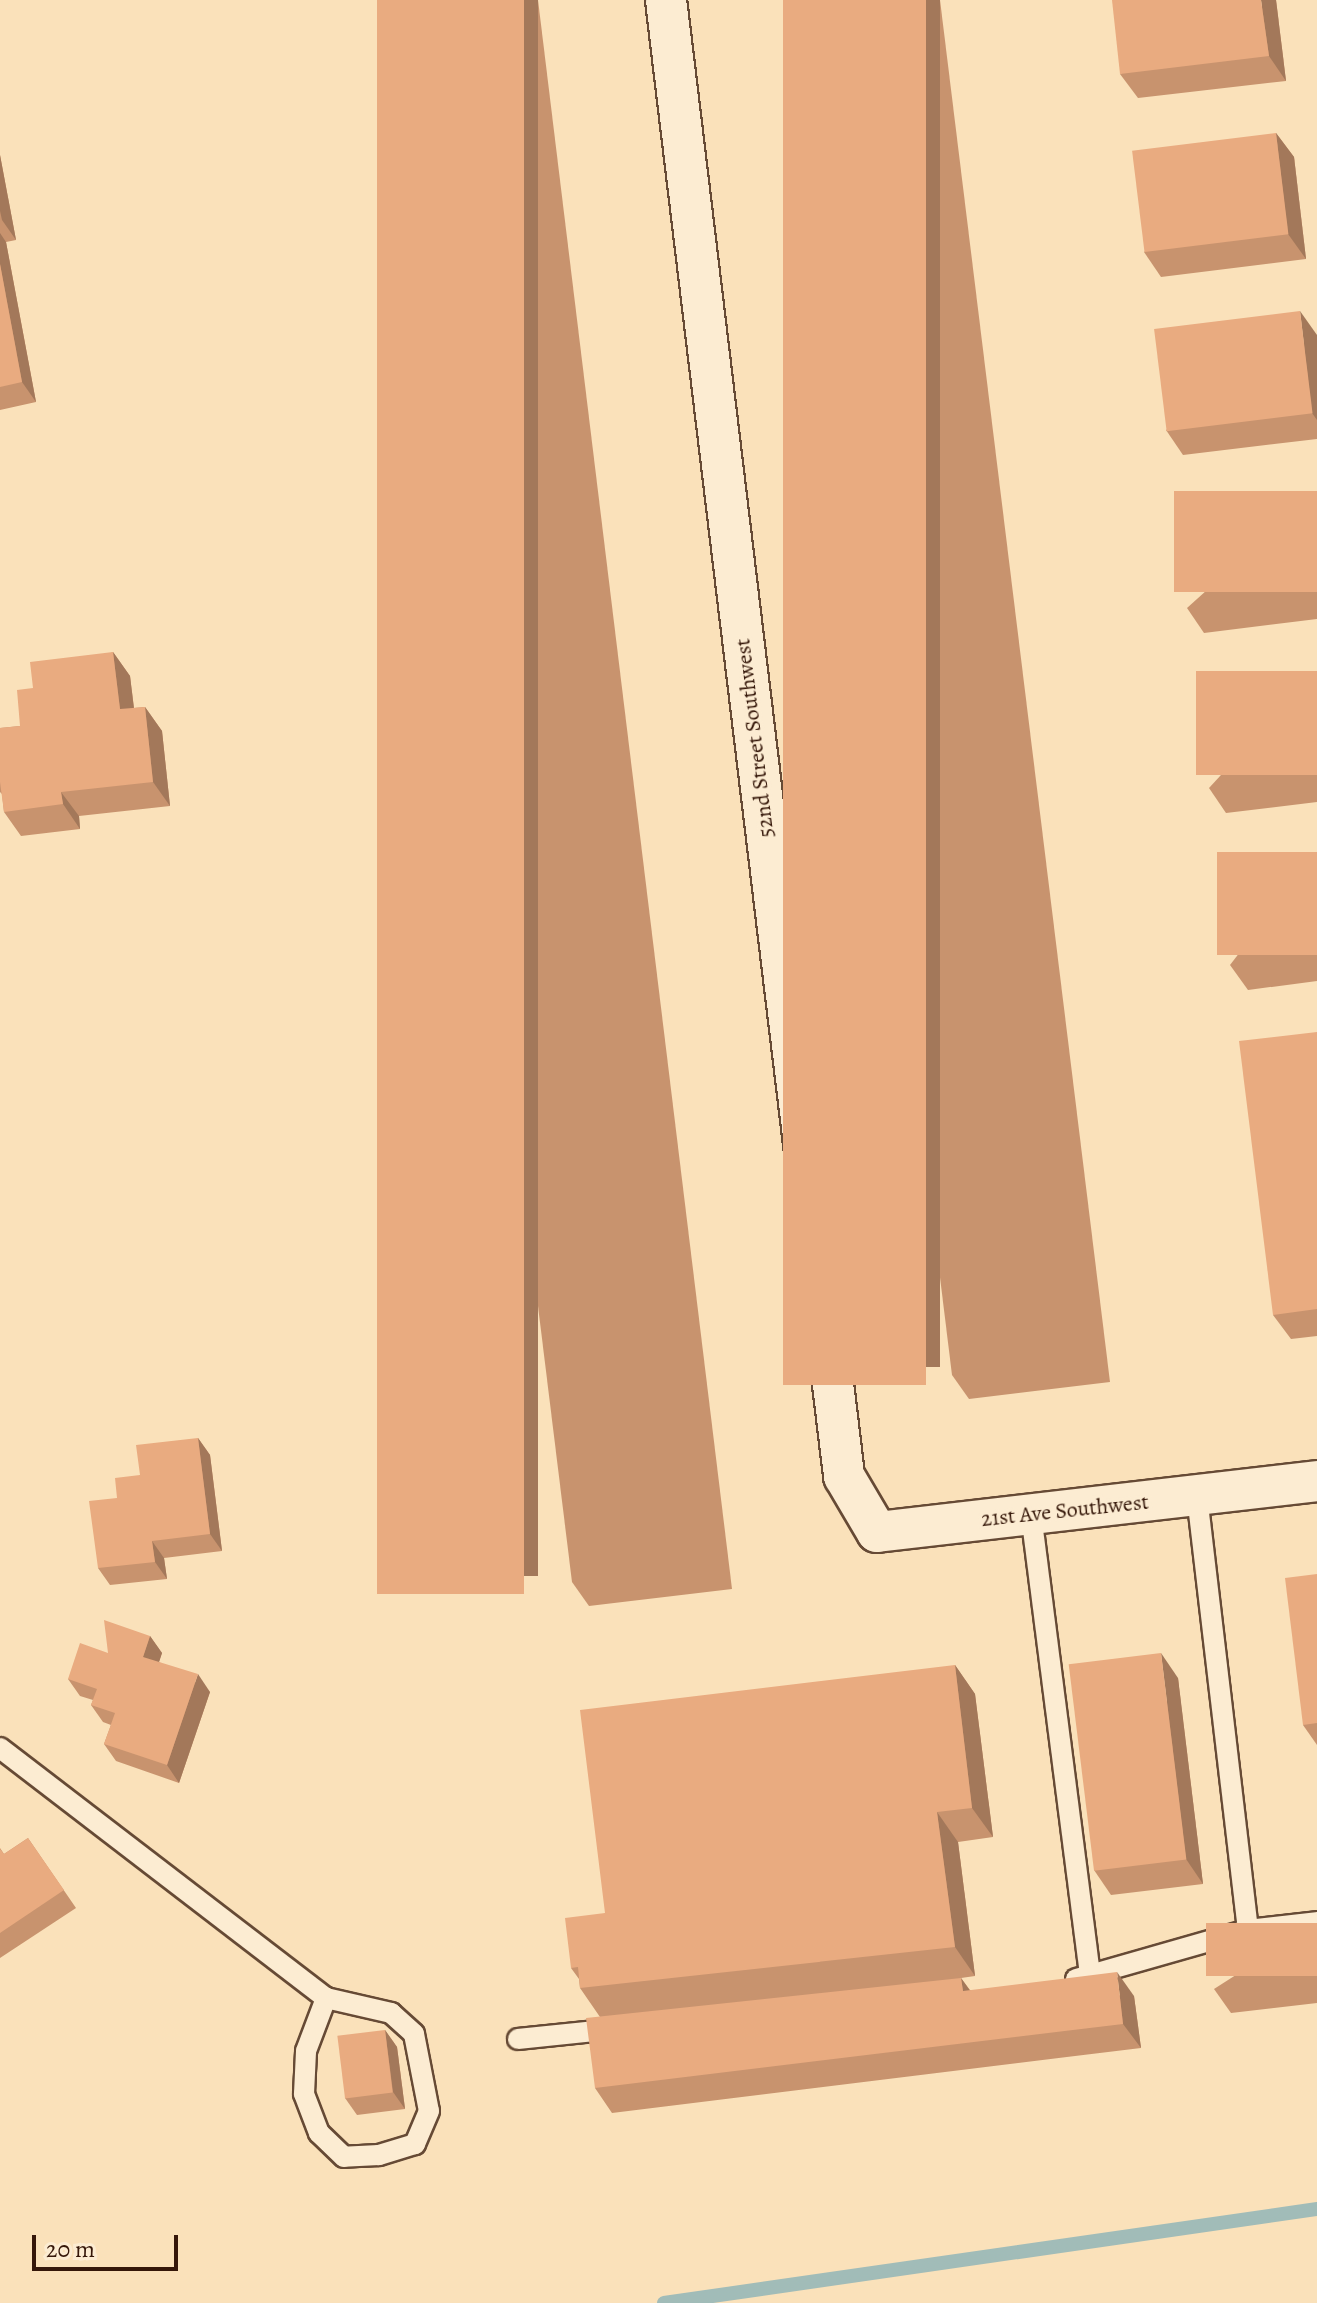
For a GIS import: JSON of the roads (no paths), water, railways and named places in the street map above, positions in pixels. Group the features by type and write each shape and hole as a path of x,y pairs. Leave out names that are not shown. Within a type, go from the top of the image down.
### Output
{"street":[{"name":"52nd Street Southwest","path":"666,0 844,1476"},
{"name":"21st Ave Southwest","path":"844,1476 877,1532 1317,1481"}],"lane":[{"path":"1197,1496 1248,1930"},
{"path":"1031,1514 1090,1977"},
{"path":"0,1748 326,1998 391,2013 414,2034 429,2111 415,2144 379,2155 344,2157 319,2133 304,2094 306,2051 326,1998"},
{"path":"1059,1981 1090,1977 1248,1930 1317,1922"},
{"path":"518,2039 630,2027"}],"waterway":[{"path":"664,2303 1317,2209"}]}
